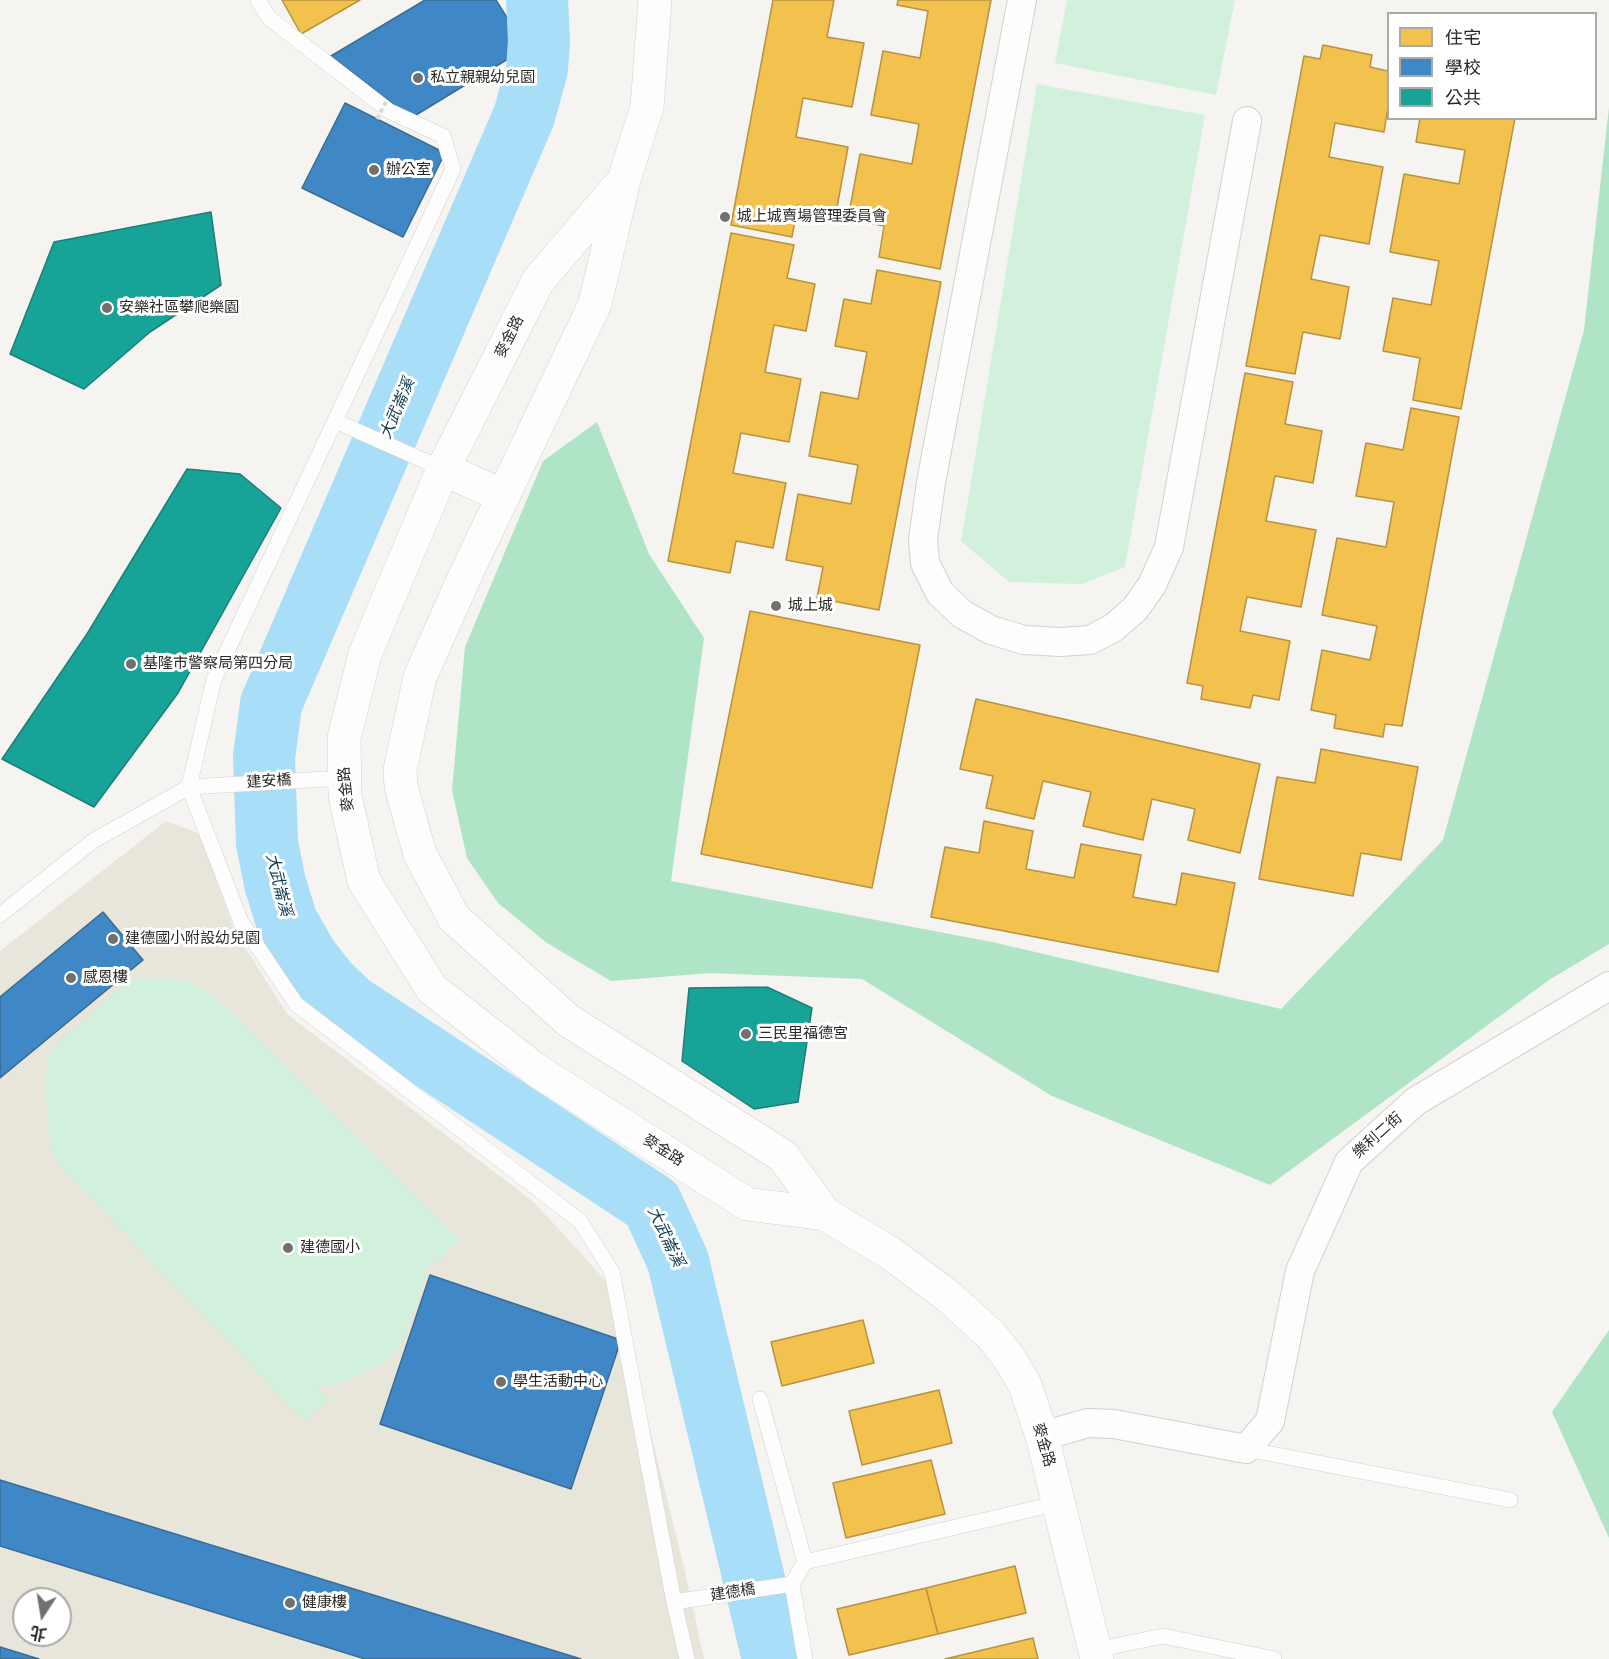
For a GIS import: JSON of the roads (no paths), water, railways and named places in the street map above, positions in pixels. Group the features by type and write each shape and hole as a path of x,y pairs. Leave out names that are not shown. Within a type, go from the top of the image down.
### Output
{"street":[{"name":"麥金路","path":"655,0 647,107 624,180 595,304 420,677 400,770 420,854 454,918 569,1021 783,1156 825,1214 900,1260 948,1296 991,1335 1009,1358 1025,1385 1042,1436 1096,1655"},
{"path":"1022,0 931,482 923,540 925,563 940,593 962,614 990,630 1024,640 1060,642 1090,640 1113,628 1135,609 1152,585 1168,547 1247,121"},
{"name":"麥金路","path":"624,180 538,281 443,469 365,654 344,738 331,778 345,796 364,881 432,989 536,1070 747,1204 825,1214"},
{"path":"443,469 503,496"},
{"name":"樂利二街","path":"1246,1449 1270,1421 1300,1271 1348,1162 1416,1101 1609,986"},
{"path":"1042,1436 1088,1423 1114,1424 1246,1449"}],"lane":[{"path":"258,0 269,18 389,111 443,136 453,169 214,679 189,787 241,922 296,1004 580,1221 612,1272 674,1602 687,1659"},
{"path":"334,422 443,469"},
{"name":"建安橋","path":"189,787 331,778"},
{"path":"0,915 93,841 189,787"},
{"path":"760,1400 805,1562 792,1584 806,1659"},
{"path":"1246,1449 1510,1500"},
{"path":"805,1562 1059,1503"},
{"name":"建德橋","path":"674,1602 792,1584"},
{"path":"1096,1655 1163,1636 1274,1659"}],"waterway":[{"name":"大武崙溪","path":"537,0 539,41 537,69 524,116 271,704 264,758 267,843 275,883 287,922 307,957 328,984 350,1005 652,1204 678,1261 773,1659"}],"place":[{"name":"私立親親幼兒園","path":"418,78"},
{"name":"辦公室","path":"374,170"},
{"name":"城上城賣場管理委員會","path":"725,217"},
{"name":"安樂社區攀爬樂園","path":"107,308"},
{"name":"城上城","path":"776,606"},
{"name":"基隆市警察局第四分局","path":"131,664"},
{"name":"建德國小附設幼兒園","path":"113,939"},
{"name":"感恩樓","path":"71,978"},
{"name":"三民里福德宮","path":"746,1034"},
{"name":"建德國小","path":"288,1248"},
{"name":"學生活動中心","path":"501,1382"},
{"name":"健康樓","path":"290,1603"}]}
